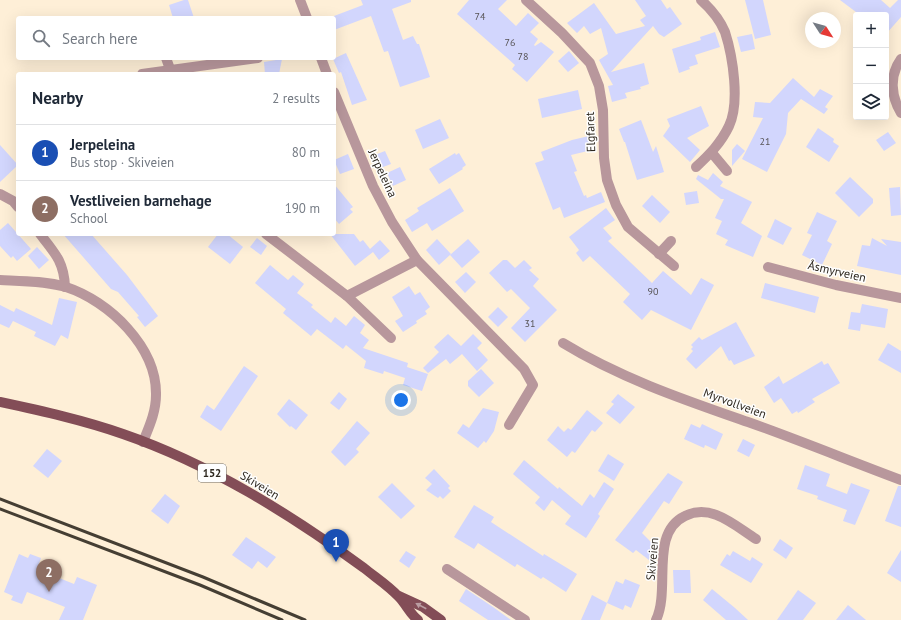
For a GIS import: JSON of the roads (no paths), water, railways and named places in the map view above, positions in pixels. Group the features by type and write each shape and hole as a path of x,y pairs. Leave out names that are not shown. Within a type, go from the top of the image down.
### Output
{"main road":[{"name":"Skiveien","path":"0,402 96,425 143,442 202,467 259,499 364,568 399,596 414,617 418,620"},
{"name":"Skiveien","path":"399,596 423,606 441,620"}],"street":[{"path":"300,0 306,16"},
{"name":"Elgfaret","path":"526,0 562,33 590,63 599,86 603,110 604,158 607,180 616,205 628,227 674,266"},
{"path":"696,167 712,153 729,126 735,106 733,75 724,32 712,10 701,0"},
{"path":"901,59 895,67 892,77 893,91 901,113"},
{"path":"167,60 170,69"},
{"path":"153,72 242,60"},
{"path":"322,60 326,72"},
{"name":"Jerpeleina","path":"336,97 373,186 392,222 417,260 524,369 532,385 509,426"},
{"path":"712,153 727,171"},
{"path":"0,194 13,201 16,205"},
{"path":"42,236 58,256 64,272 66,287"},
{"path":"269,236 347,296 391,338"},
{"path":"659,254 671,241"},
{"path":"347,296 417,260"},
{"name":"Åsmyrveien","path":"768,267 836,285 901,298"},
{"path":"0,280 66,287 89,296 104,305 117,317 144,353 152,372 156,394 153,414 143,442"},
{"name":"Myrvollveien","path":"563,343 614,371 704,407 901,480"},
{"name":"Skiveien","path":"656,620 662,597 665,540 670,526 680,518 692,512 706,511 725,519 756,539"},
{"path":"447,569 525,620"}],"railway":[{"path":"0,499 203,577 305,620"},
{"path":"0,509 200,585 282,620"}],"place":[{"name":"Jerpeleina","path":"336,562"},
{"name":"Vestliveien barnehage","path":"49,592"}]}
